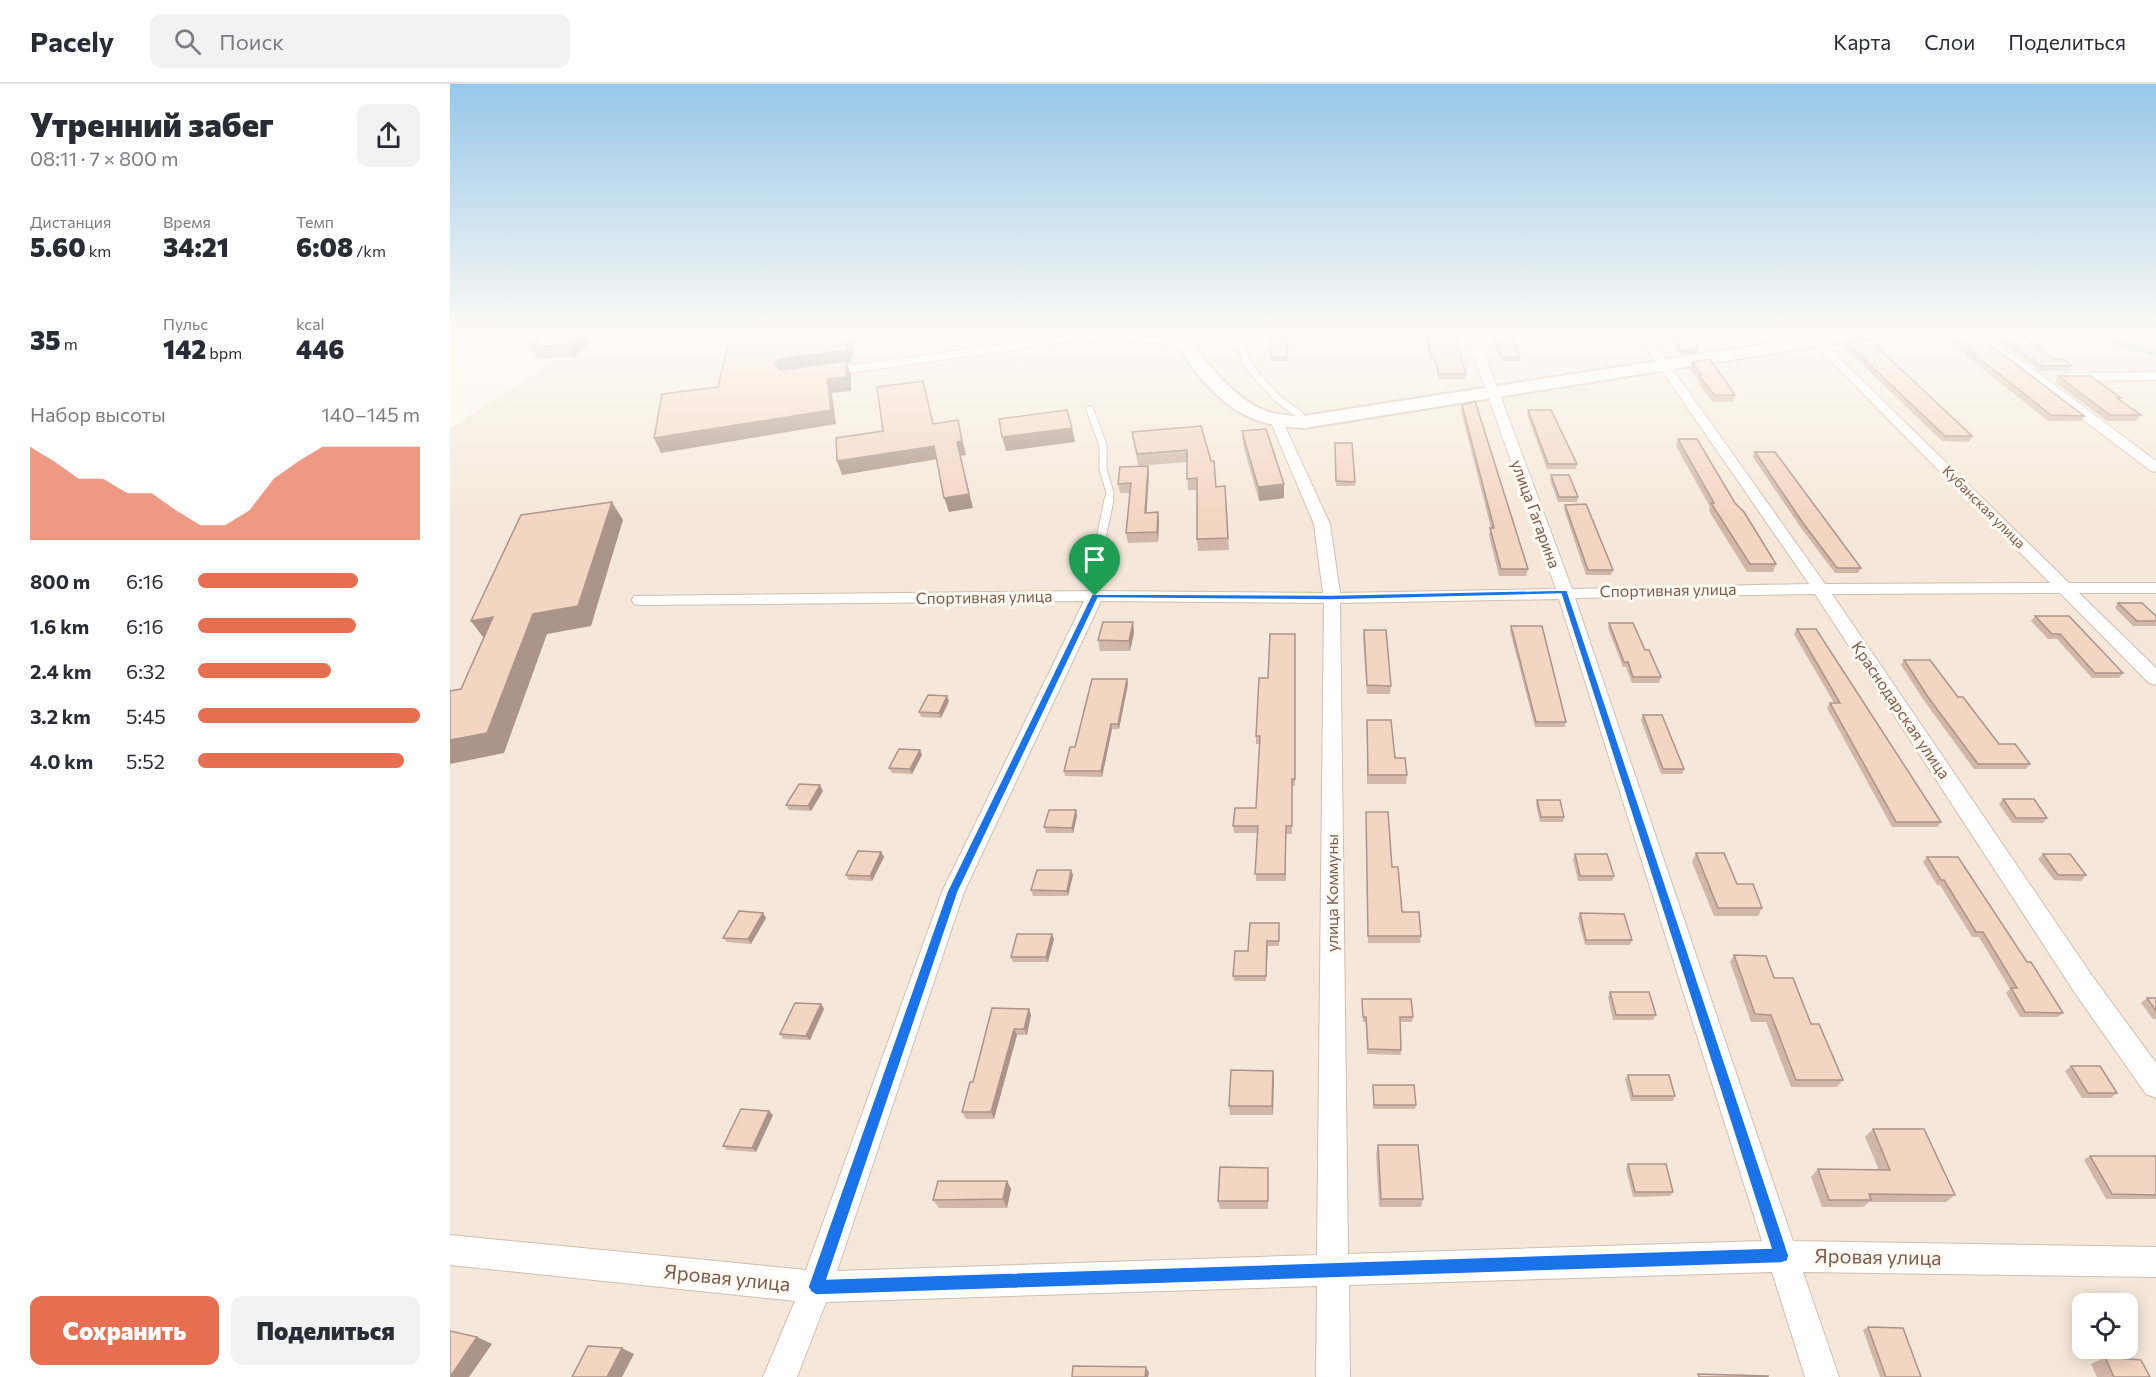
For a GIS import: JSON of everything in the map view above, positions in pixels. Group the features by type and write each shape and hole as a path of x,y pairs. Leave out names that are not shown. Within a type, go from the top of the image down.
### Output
{"street":[{"path":"1231,396 1252,412 1276,420 1304,422 1476,396"},
{"name":"улица Гагарина","path":"1493,396 1564,592 1821,1377"},
{"name":"Краснодарская улица","path":"1684,396 1820,589 2084,985 2156,1085"},
{"name":"Кубанская улица","path":"1872,396 2156,679"},
{"path":"2062,396 2156,468"},
{"name":"улица Коммуны","path":"1276,420 1322,524 1332,598 1333,1377"},
{"name":"Спортивная улица","path":"640,600 1095,596 1332,598 1564,592 2156,588"},
{"path":"780,1377 816,1287 953,892 1095,596"},
{"name":"Яровая улица","path":"450,1250 816,1287 1781,1256 2156,1262"}],"lane":[{"path":"1276,396 1300,415 1304,422"},
{"path":"1090,410 1103,445 1103,468 1110,493 1095,568 1095,596"}],"shaded area":[{"path":"499,396 2156,396 2156,1377 450,1377 450,428"}],"building":[{"path":"662,396 829,396 831,410 654,438"},
{"path":"878,396 927,396 933,424 958,420 962,441 957,442 969,494 944,498 934,446 837,461 836,438 883,431"},
{"path":"1903,396 1930,396 1972,436 1945,436"},
{"path":"2027,396 2058,396 2084,416 2051,415"},
{"path":"2085,396 2119,396 2121,398 2117,398 2141,415 2110,415"},
{"path":"1475,401 1528,569 1501,569 1490,528 1494,528 1462,405"},
{"path":"1067,410 1072,428 1002,437 999,419"},
{"path":"1528,410 1551,410 1577,464 1548,464"},
{"path":"1201,426 1211,461 1214,461 1216,487 1225,486 1228,538 1197,539 1197,478 1187,479 1187,450 1137,454 1132,432"},
{"path":"1266,429 1284,484 1258,487 1242,431"},
{"path":"1678,439 1697,439 1735,503 1744,512 1776,564 1750,564 1711,503 1714,503"},
{"path":"1335,443 1352,443 1355,482 1336,481"},
{"path":"1755,452 1775,452 1861,568 1837,568"},
{"path":"1148,466 1145,513 1158,512 1157,532 1126,533 1131,483 1118,484 1120,467"},
{"path":"1551,475 1569,475 1578,497 1559,497"},
{"path":"612,502 578,606 533,614 487,733 450,740 450,691 461,689 493,617 471,621 521,515"},
{"path":"1586,504 1613,570 1588,570 1565,505"},
{"path":"2118,603 2142,603 2156,616 2156,621 2137,621"},
{"path":"2035,616 2069,616 2123,673 2095,673 2060,634 2052,634"},
{"path":"1103,622 1133,622 1129,641 1098,640"},
{"path":"1609,623 1633,623 1661,677 1633,677 1628,662 1624,662"},
{"path":"1511,626 1542,626 1566,722 1536,722"},
{"path":"1797,629 1816,629 1941,822 1896,822 1830,703 1840,703"},
{"path":"1364,630 1386,630 1391,686 1367,685"},
{"path":"1270,634 1295,634 1295,779 1292,779 1292,826 1286,826 1285,874 1255,874 1258,826 1233,826 1235,808 1256,808 1260,736 1256,736 1259,678 1268,678"},
{"path":"1904,660 1930,660 1958,697 1963,697 1999,744 2015,744 2030,764 1978,764 1928,697"},
{"path":"1092,679 1127,679 1118,724 1111,724 1101,771 1064,771 1070,747 1075,747"},
{"path":"928,695 947,696 939,713 919,712"},
{"path":"1643,715 1662,715 1684,769 1663,769"},
{"path":"1367,720 1391,720 1395,758 1405,758 1407,775 1368,775"},
{"path":"899,749 920,750 910,769 889,768"},
{"path":"799,784 820,785 808,806 786,805"},
{"path":"2003,799 2034,799 2047,818 2016,818"},
{"path":"1537,800 1560,800 1564,817 1541,817"},
{"path":"1049,810 1076,810 1072,828 1044,827"},
{"path":"1366,812 1388,812 1392,867 1398,867 1402,912 1419,912 1421,936 1368,936"},
{"path":"858,851 881,852 870,876 846,875"},
{"path":"1696,853 1724,853 1737,884 1753,884 1762,908 1718,908"},
{"path":"1575,854 1607,854 1614,876 1580,876"},
{"path":"2043,854 2070,854 2086,875 2058,875"},
{"path":"1927,857 1958,857 2027,962 2031,962 2063,1013 2025,1012 2011,988 2017,988 1983,932 1976,932"},
{"path":"1037,870 1071,870 1067,891 1031,890"},
{"path":"739,911 763,913 748,939 723,938"},
{"path":"1580,913 1624,914 1632,940 1586,940"},
{"path":"1250,923 1279,923 1279,941 1267,941 1266,976 1233,976 1235,951 1248,951"},
{"path":"1017,934 1052,934 1046,957 1011,957"},
{"path":"1734,955 1766,956 1774,978 1793,978 1811,1024 1819,1024 1843,1080 1796,1080 1771,1015 1755,1014"},
{"path":"1610,992 1649,992 1656,1015 1616,1015"},
{"path":"2147,998 2156,998 2156,1011"},
{"path":"1362,999 1411,999 1413,1017 1400,1017 1401,1050 1368,1049 1366,1017 1363,1017"},
{"path":"795,1003 821,1004 806,1036 780,1034"},
{"path":"992,1008 1029,1009 1024,1029 1014,1029 991,1112 962,1112 970,1082 973,1082"},
{"path":"2071,1066 2100,1066 2117,1093 2088,1093"},
{"path":"1231,1070 1273,1071 1272,1106 1229,1106"},
{"path":"1628,1075 1669,1075 1675,1096 1633,1096"},
{"path":"1373,1085 1414,1085 1416,1105 1374,1105"},
{"path":"741,1109 769,1111 752,1148 723,1146"},
{"path":"1873,1129 1924,1129 1955,1195 1869,1194 1871,1200 1829,1200 1818,1169 1890,1170"},
{"path":"1378,1145 1418,1145 1423,1199 1381,1199"},
{"path":"2090,1156 2156,1156 2156,1195 2112,1194"},
{"path":"1628,1164 1666,1164 1673,1192 1635,1192"},
{"path":"1220,1167 1268,1168 1268,1201 1218,1201"},
{"path":"938,1181 1007,1181 1003,1199 933,1200"},
{"path":"1868,1327 1903,1328 1921,1377 1886,1377"},
{"path":"450,1331 477,1337 450,1377"},
{"path":"588,1346 622,1348 607,1377 572,1377"},
{"path":"2106,1359 2141,1360 2150,1377 2114,1377"},
{"path":"1073,1366 1146,1367 1145,1377 1072,1377"},
{"path":"1698,1374 1768,1376 1768,1377 1699,1377"}],"route":[{"path":"1564,592 1781,1256 816,1287 953,892 1095,596 1332,598 1564,592"}]}
